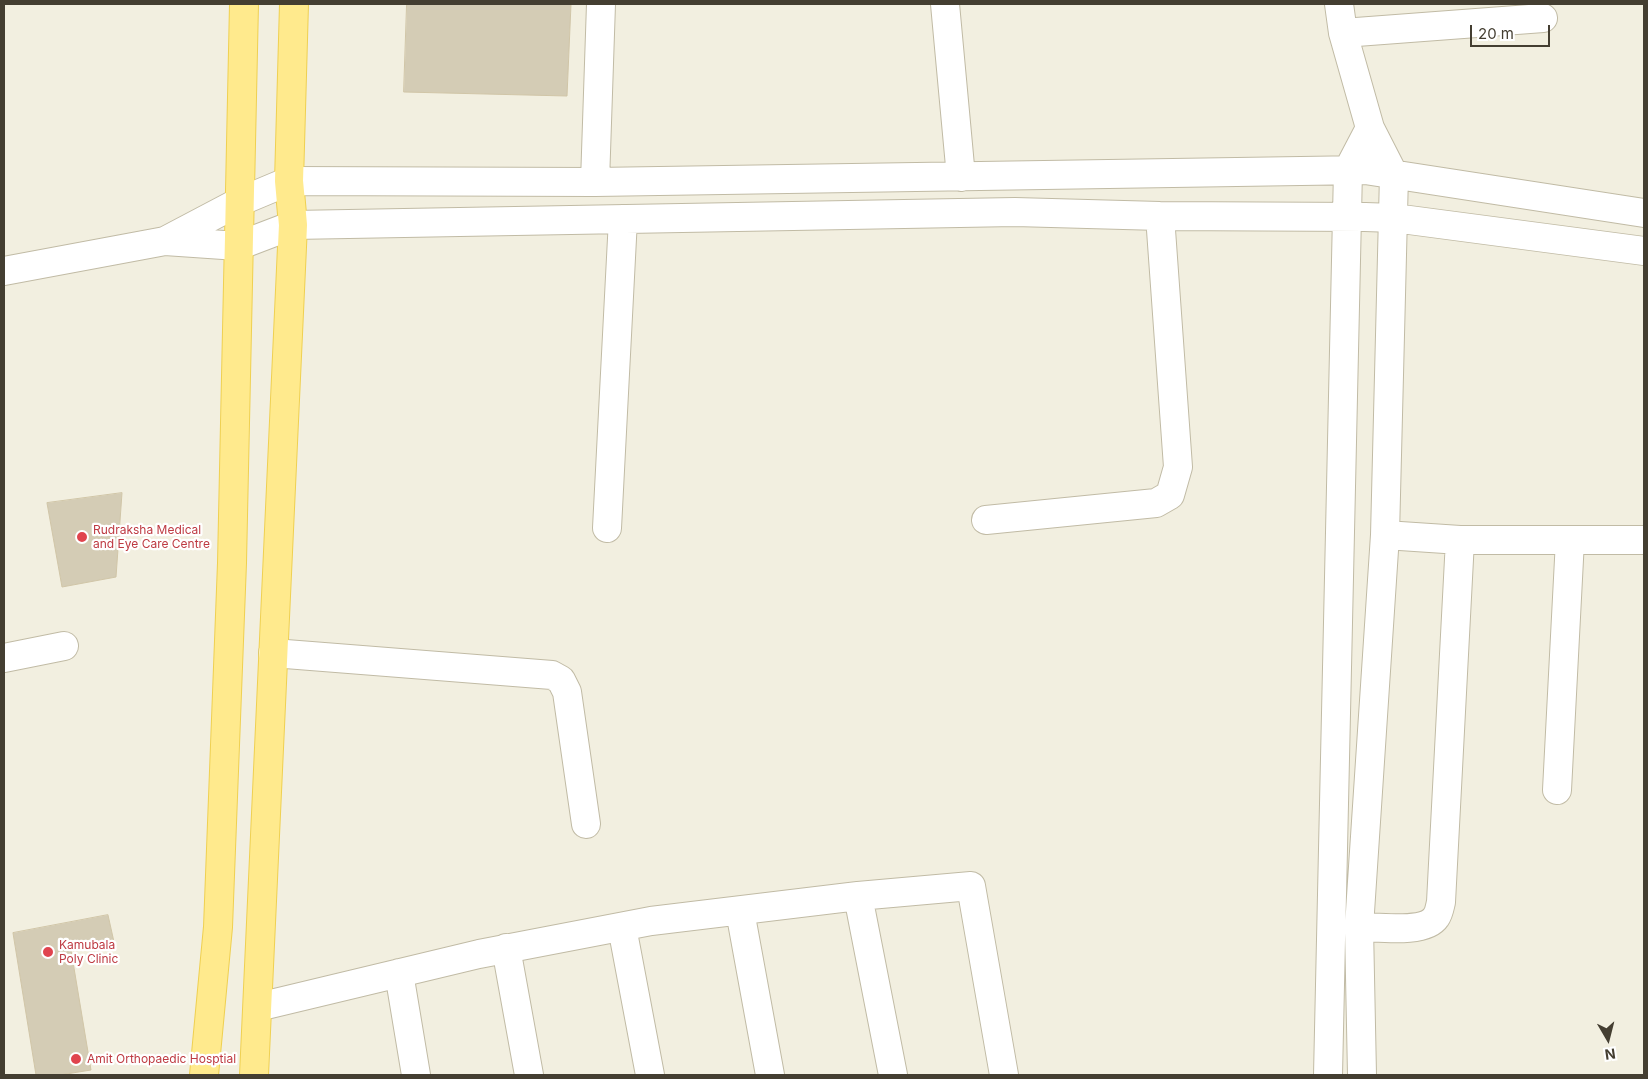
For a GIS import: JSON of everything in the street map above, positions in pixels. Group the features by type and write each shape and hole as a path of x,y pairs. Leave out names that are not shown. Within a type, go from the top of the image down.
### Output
{"main road":[{"path":"204,1075 218,918 232,563 244,4"},
{"path":"254,1075 293,225 289,181 294,4"}],"street":[{"path":"595,182 602,4"},
{"path":"945,4 961,177"},
{"path":"1339,4 1343,33 1370,128 1394,175 1385,535 1359,927 1362,1075"},
{"path":"1343,33 1543,18"},
{"path":"1328,1075 1348,170 1370,128"},
{"path":"165,241 239,202 289,181 595,182 1366,170 1644,213"},
{"path":"4,271 165,241 238,246 293,225 1015,212 1160,216 1394,218 1644,251"},
{"path":"986,520 1156,503 1170,495 1178,466 1160,216"},
{"path":"608,528 623,219"},
{"path":"1385,535 1460,540 1644,540"},
{"path":"1359,927 1411,928 1428,924 1436,917 1441,902 1460,540"},
{"path":"1557,790 1570,540"},
{"path":"4,658 64,646"},
{"path":"273,653 552,675 561,680 566,692 586,824"},
{"path":"258,1007 506,948 651,921 858,896 971,886 1004,1075"},
{"path":"858,896 893,1075"},
{"path":"740,911 770,1075"},
{"path":"622,927 650,1075"},
{"path":"506,948 529,1075"},
{"path":"399,973 416,1075"}],"building":[{"path":"407,4 571,4 567,96 404,92"},
{"path":"122,493 116,577 62,587 47,503"},
{"path":"108,915 114,942 71,950 91,1070 60,1075 36,1075 13,933"}],"place":[{"name":"Rudraksha Medical and Eye Care Centre","path":"82,537"},
{"name":"Kamubala Poly Clinic","path":"48,952"},
{"name":"Amit Orthopaedic Hosptial","path":"76,1059"}]}
